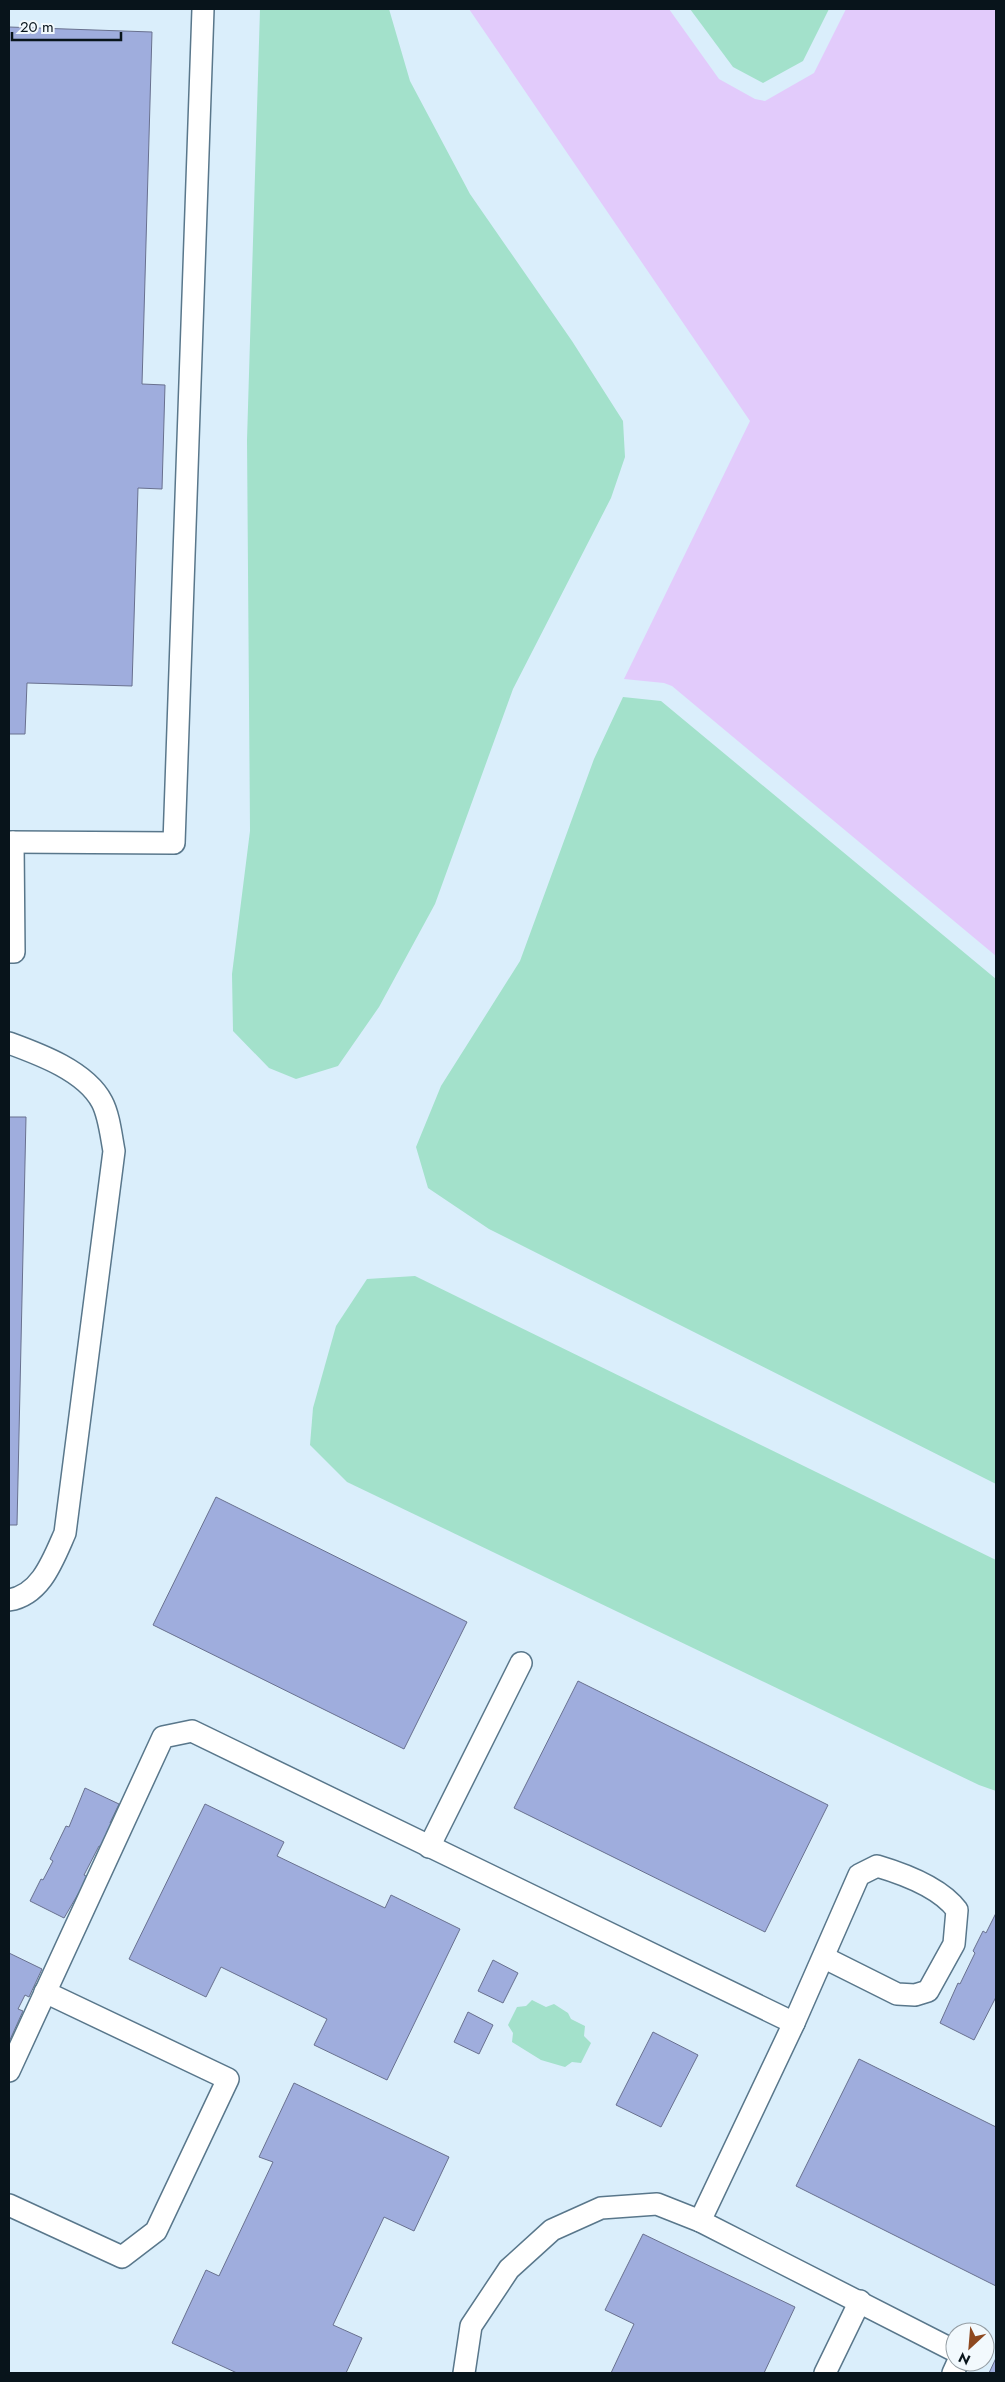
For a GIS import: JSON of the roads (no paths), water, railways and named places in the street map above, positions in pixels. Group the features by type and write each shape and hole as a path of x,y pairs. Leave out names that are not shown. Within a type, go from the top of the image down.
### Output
{"lane":[{"path":"9,952 14,952 11,842 174,843 203,9"},
{"path":"9,1043 56,1062 78,1074 102,1101 114,1151 65,1533 46,1576 18,1599 9,1600"},
{"path":"429,1847 521,1663"},
{"path":"9,2071 163,1737 192,1731 794,2023"},
{"path":"700,2221 794,2023 823,1956 859,1875 877,1866 899,1872 948,1898 957,1910 954,1944 928,1991 915,1995 897,1994 823,1956"},
{"path":"9,2205 122,2257 156,2231 228,2079 45,1992"},
{"path":"464,2373 472,2326 509,2269 552,2230 601,2208 657,2204 700,2221 945,2346"},
{"path":"825,2373 860,2301"}]}
